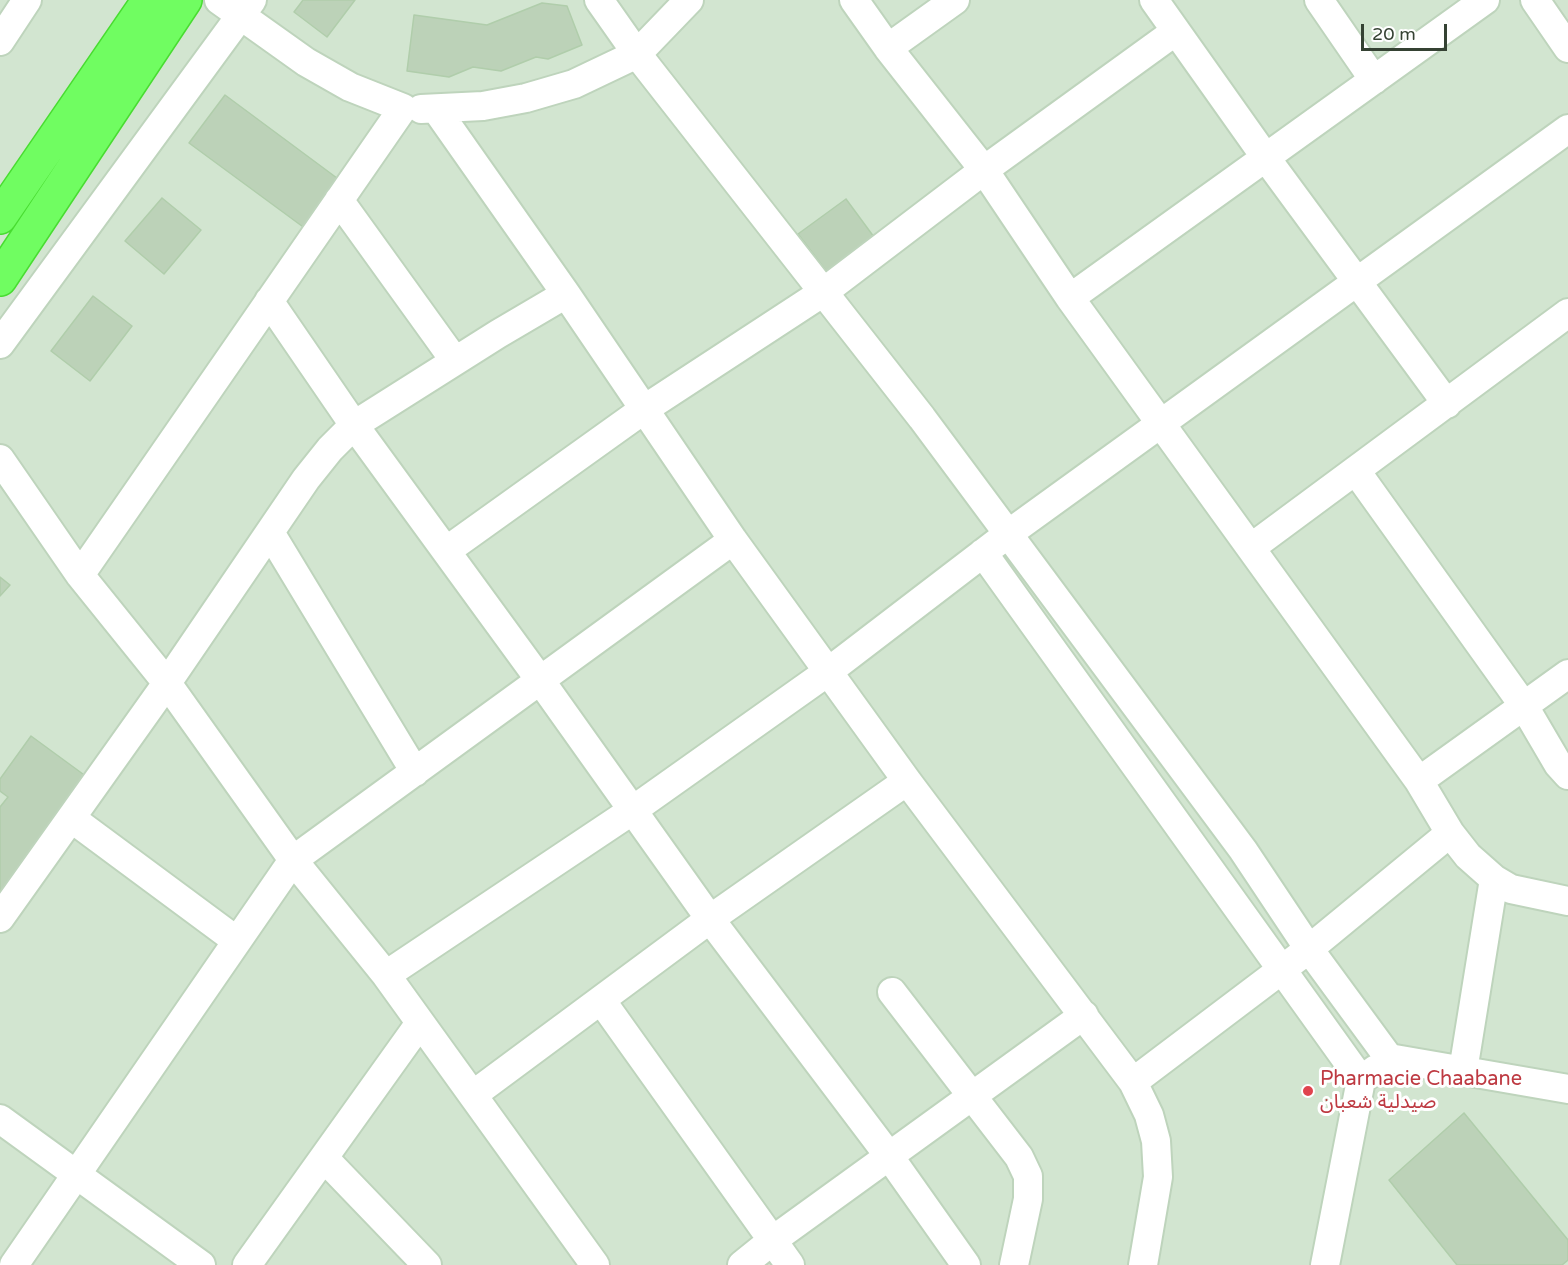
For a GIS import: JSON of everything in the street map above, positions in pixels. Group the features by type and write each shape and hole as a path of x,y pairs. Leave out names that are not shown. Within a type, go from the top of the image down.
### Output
{"highway":[{"path":"2,211 149,0"},
{"path":"0,279 185,0"}],"street":[{"path":"0,41 27,0"},
{"path":"599,0 637,54 825,291 1008,534 1243,850 1309,948 1389,1058 1568,1089"},
{"path":"0,344 238,5 306,62 350,87 403,108 436,109 483,106 526,98 574,84 637,54 689,0"},
{"path":"854,0 888,48 984,170 1070,298 1419,781 1450,833 1468,856 1494,879 1511,889 1568,900"},
{"path":"888,48 955,0"},
{"path":"1154,0 1266,158 1447,404"},
{"path":"1319,0 1374,80"},
{"path":"1070,298 1485,0"},
{"path":"1544,3 1568,48"},
{"path":"446,551 643,410 825,291 984,170 1176,31"},
{"path":"80,575 403,108"},
{"path":"436,109 566,294 733,540 907,781 1133,1082 1149,1115 1156,1141 1158,1177 1143,1265"},
{"path":"386,975 633,810 829,671 1008,534 1568,129"},
{"path":"339,200 455,361"},
{"path":"0,918 271,534 306,479 330,449 354,425 566,294"},
{"path":"269,301 354,425 540,680 710,919 889,1156 966,1265"},
{"path":"1252,548 1568,313"},
{"path":"0,459 80,575 167,683 293,860 386,975 595,1265"},
{"path":"1356,471 1524,706 1558,764 1568,775"},
{"path":"271,534 415,772"},
{"path":"14,1265 293,860 733,540"},
{"path":"983,553 1362,1080"},
{"path":"1419,781 1568,674"},
{"path":"474,1095 710,919 907,781"},
{"path":"71,818 237,941"},
{"path":"1133,1082 1309,948 1450,833"},
{"path":"1463,1071 1494,879"},
{"path":"892,992 1019,1157 1028,1176 1028,1199 1014,1265"},
{"path":"601,1000 790,1265"},
{"path":"742,1265 772,1240 1084,1015"},
{"path":"247,1265 420,1023"},
{"path":"1325,1265 1362,1080 1389,1058"},
{"path":"0,1119 201,1265"},
{"path":"324,1158 427,1265"}],"shaded area":[{"path":"0,0 1568,0 1568,1265 0,1265"}],"building":[{"path":"303,0 355,0 327,37 294,12"},
{"path":"542,3 567,6 582,45 548,59 536,57 501,71 473,67 449,77 407,71 414,15 487,25"},
{"path":"225,95 345,184 310,232 189,143"},
{"path":"162,198 201,230 164,274 125,241"},
{"path":"846,199 874,237 827,272 798,234"},
{"path":"93,296 132,326 90,381 51,351"},
{"path":"0,577 10,585 0,596"},
{"path":"31,736 87,777 0,896 0,807 8,797 0,791 0,779"},
{"path":"1464,1113 1568,1240 1568,1260 1562,1265 1457,1265 1389,1180"}],"place":[{"name":"Pharmacie Chaabane صيدلية شعبان","path":"1308,1091"}]}
